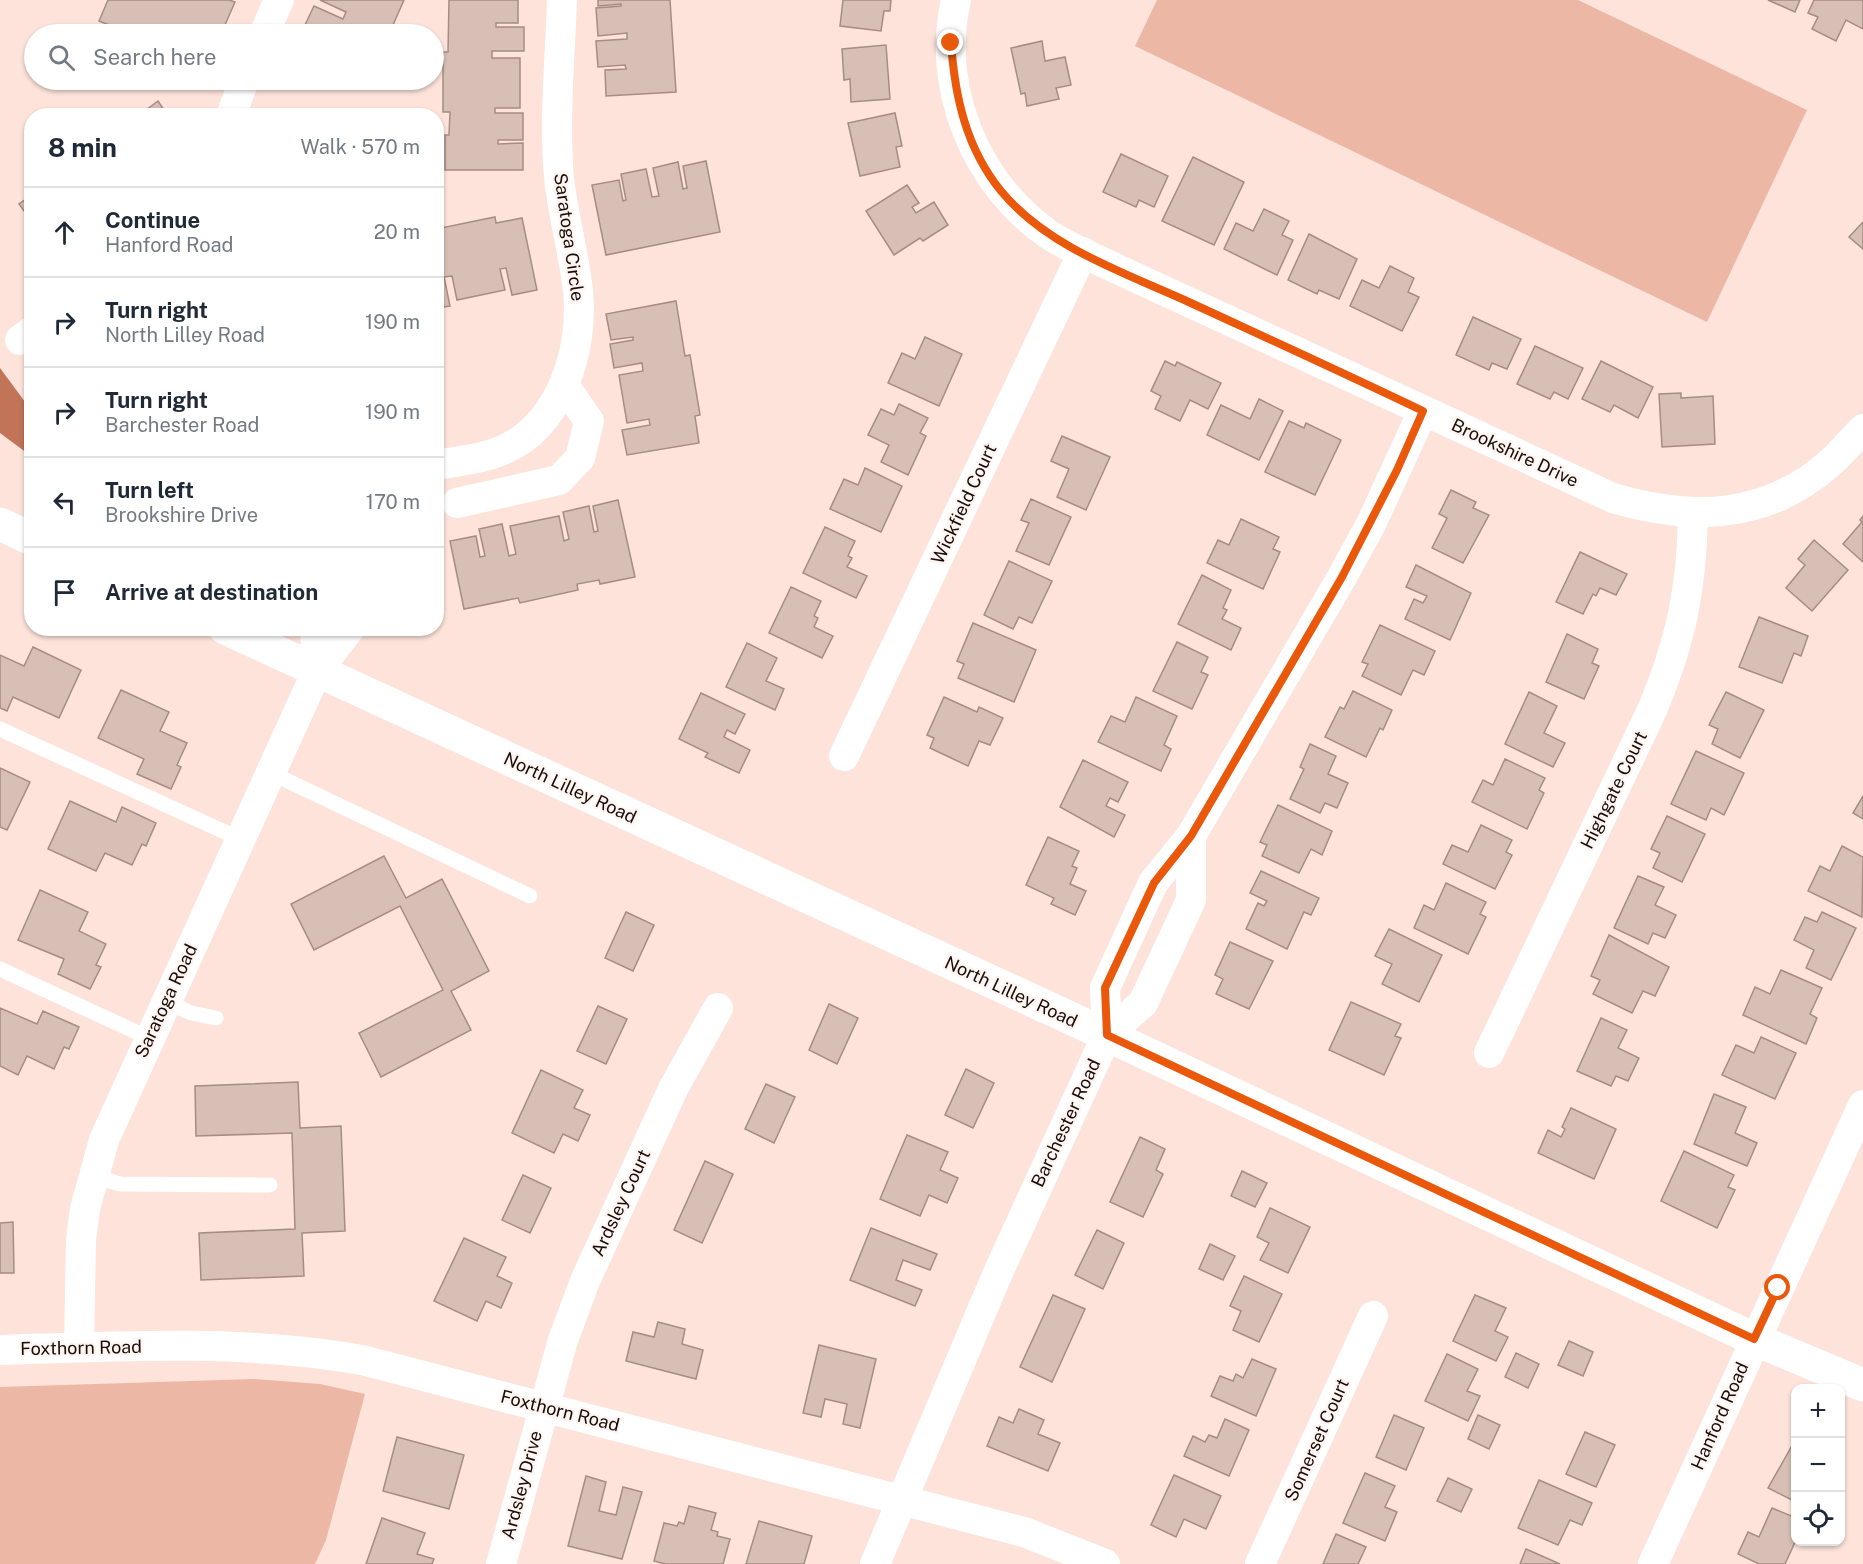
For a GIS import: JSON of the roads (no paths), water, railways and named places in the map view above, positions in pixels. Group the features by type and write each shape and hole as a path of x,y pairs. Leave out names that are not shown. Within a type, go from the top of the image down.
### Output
{"street":[{"path":"268,24 279,0"},
{"name":"Saratoga Circle","path":"444,464 483,457 506,449 530,433 550,411 564,385 575,349 579,315 560,178 557,123 562,0"},
{"name":"Brookshire Drive","path":"956,0 951,43 954,85 964,125 978,156 1001,190 1023,214 1049,235 1083,252 1613,498 1652,510 1693,514 1746,507 1791,490 1831,462 1863,429"},
{"path":"234,108 240,90"},
{"name":"Wickfield Court","path":"844,756 1083,252"},
{"path":"457,503 559,480 580,458 589,421 564,385"},
{"name":"Barchester Road","path":"875,1564 997,1275 1107,1035 1105,988 1154,883 1191,836 1354,556 1397,470 1423,411"},
{"name":"Highgate Court","path":"1489,1053 1653,708 1670,667 1683,625 1689,592 1693,514"},
{"path":"0,524 24,535"},
{"name":"North Lilley Road","path":"242,636 1107,1035 1754,1339 1863,1385"},
{"path":"315,636 317,671"},
{"path":"317,671 344,636"},
{"name":"Saratoga Road","path":"79,1347 81,1240 93,1176 117,1106 317,671"},
{"path":"1107,1035 1143,1003 1191,900 1191,836"},
{"name":"Ardsley Court","path":"543,1406 562,1340 585,1281 673,1089 718,1008"},
{"name":"Hanford Road","path":"1653,1564 1863,1105"},
{"name":"Somerset Court","path":"1260,1564 1373,1316"},
{"name":"Foxthorn Road","path":"0,1350 79,1347 238,1347 306,1350 362,1360 1024,1532 1105,1564"},
{"name":"Ardsley Drive","path":"501,1564 543,1406"}],"lane":[{"path":"0,729 240,839"},
{"path":"271,773 530,896"},
{"path":"0,969 149,1038"},
{"path":"166,1002 191,1013 216,1018"},
{"path":"93,1176 120,1184 270,1185"}]}
